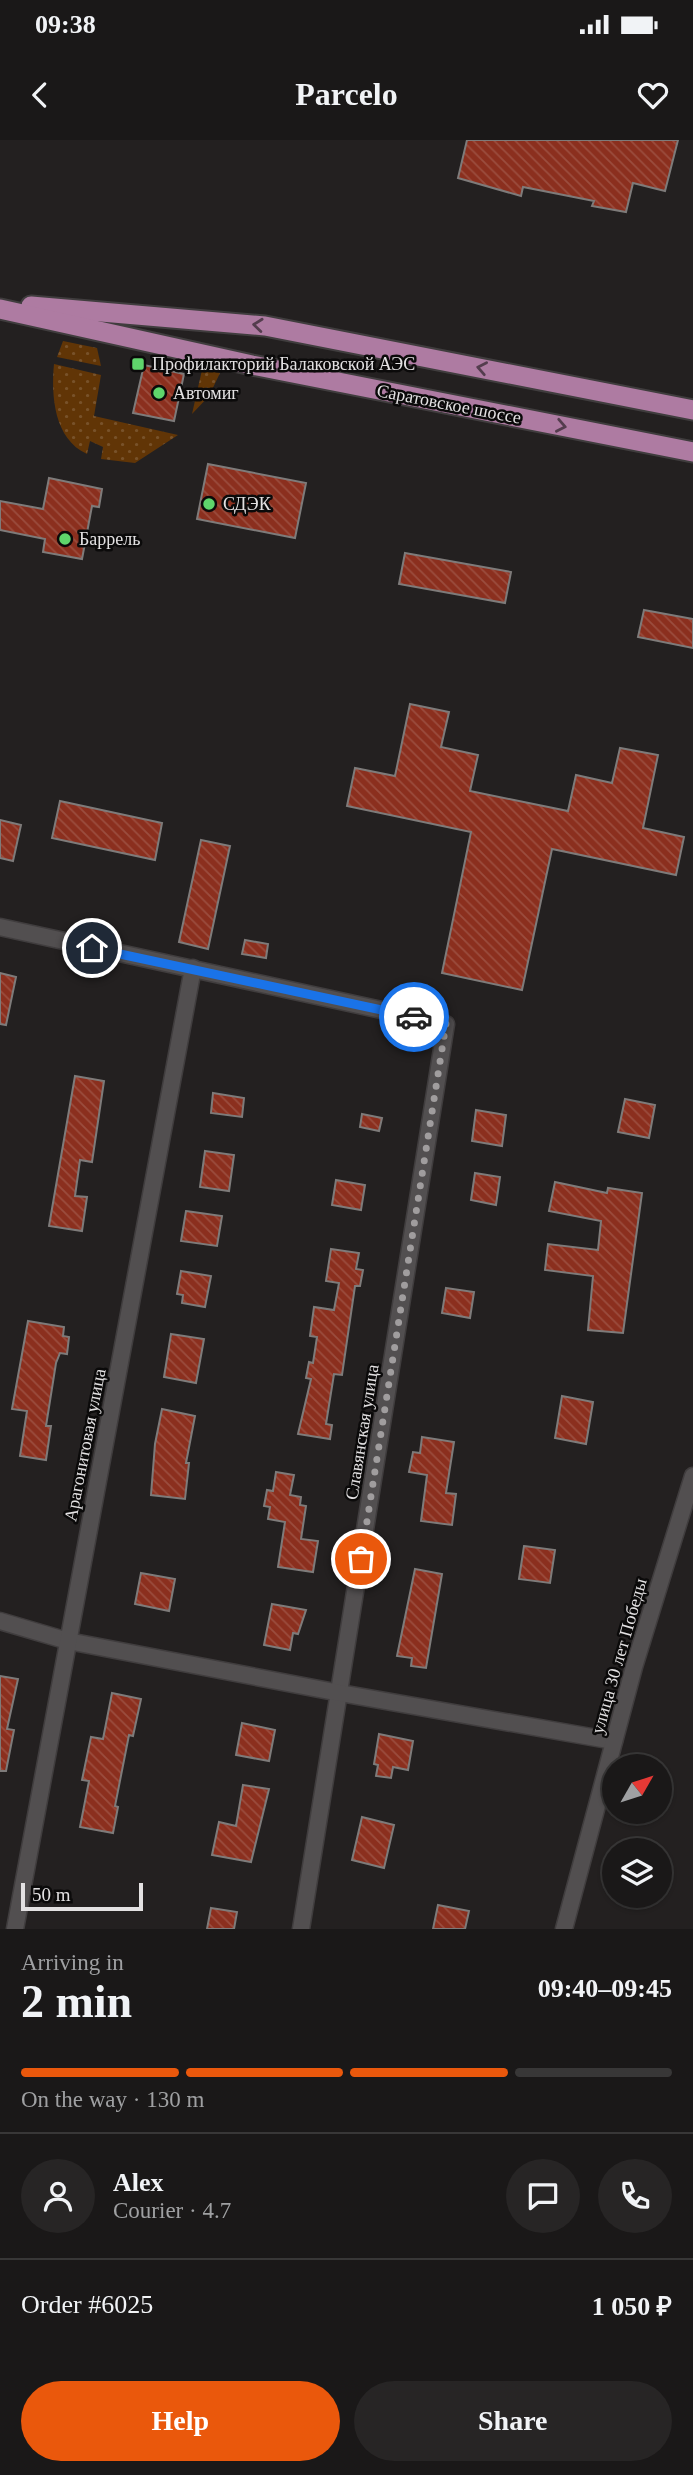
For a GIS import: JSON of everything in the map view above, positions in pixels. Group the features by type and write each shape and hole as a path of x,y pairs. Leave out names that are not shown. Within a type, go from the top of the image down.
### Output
{"main road":[{"path":"0,303 265,326 693,410"},
{"name":"Саратовское шоссе","path":"0,309 110,334 693,452"},
{"path":"110,334 119,313"}],"street":[{"path":"0,927 193,968"},
{"name":"Славянская улица","path":"193,968 446,1024 301,1929"},
{"name":"Арагонитовая улица","path":"15,1929 193,968"},
{"name":"улица 30 лет Победы","path":"564,1929 614,1741 693,1476"},
{"path":"0,1621 68,1641 340,1693 614,1741"}],"shaded area":[{"path":"63,341 97,348 101,366 57,357"},
{"path":"54,364 101,375 94,416 178,435 135,463 101,459 103,447 90,441 87,454 76,447 61,427 54,403"},
{"path":"202,370 220,373 209,396 192,414"}],"building":[{"path":"467,140 678,140 665,191 633,183 626,212 592,206 594,201 523,187 521,196 458,178"},
{"name":"Автомиг","path":"144,365 184,374 174,421 133,413"},
{"path":"208,464 306,483 295,538 197,519"},
{"path":"49,478 102,489 99,507 92,506 82,559 43,552 45,539 0,530 0,501 43,509"},
{"path":"405,553 511,572 505,603 399,584"},
{"path":"644,610 693,619 693,648 638,637"},
{"path":"410,704 449,712 441,747 478,755 470,791 568,811 576,775 612,783 620,748 658,755 643,828 684,837 676,875 552,849 522,990 442,973 471,832 347,806 355,768 395,776"},
{"path":"60,801 162,823 155,860 52,838"},
{"path":"0,820 21,825 13,861 0,858"},
{"path":"201,840 230,846 208,949 179,942"},
{"path":"245,940 268,944 266,958 242,954"},
{"path":"0,973 16,977 6,1025 0,1024"},
{"path":"75,1076 104,1081 92,1162 80,1160 75,1196 87,1197 82,1231 49,1226"},
{"path":"213,1093 244,1098 242,1117 211,1113"},
{"path":"625,1099 655,1105 649,1138 618,1132"},
{"path":"476,1110 506,1115 502,1146 472,1141"},
{"path":"362,1114 382,1118 379,1131 360,1127"},
{"path":"205,1151 234,1155 229,1191 200,1187"},
{"path":"475,1173 500,1177 496,1205 471,1200"},
{"path":"336,1180 365,1185 361,1210 332,1205"},
{"path":"555,1182 607,1193 608,1188 642,1193 623,1333 588,1330 593,1276 545,1270 548,1244 598,1250 601,1221 549,1211"},
{"path":"186,1211 222,1216 217,1246 181,1241"},
{"path":"331,1249 359,1253 356,1269 363,1270 360,1286 355,1286 342,1375 334,1374 326,1424 332,1425 330,1439 298,1434 311,1379 306,1378 309,1362 313,1363 317,1337 310,1336 314,1307 334,1310 339,1283 326,1281"},
{"path":"181,1271 211,1276 205,1307 182,1303 183,1295 177,1294"},
{"path":"446,1288 474,1292 470,1318 442,1313"},
{"path":"28,1321 64,1327 63,1336 69,1337 67,1354 60,1353 56,1363 46,1426 51,1426 46,1460 20,1456 27,1411 12,1409"},
{"path":"171,1334 204,1339 196,1383 164,1377"},
{"path":"562,1396 593,1402 586,1444 555,1438"},
{"path":"162,1409 195,1416 186,1463 189,1463 185,1499 151,1495 155,1444"},
{"path":"422,1437 454,1442 446,1493 456,1494 452,1525 421,1521 427,1475 409,1472 413,1452 420,1453"},
{"path":"276,1472 294,1475 290,1495 301,1497 300,1505 306,1506 301,1539 318,1541 313,1572 278,1567 285,1522 268,1519 270,1507 264,1506 267,1490 273,1491"},
{"path":"524,1546 555,1550 550,1583 519,1579"},
{"path":"415,1569 442,1574 426,1668 411,1666 412,1658 397,1656"},
{"path":"141,1573 175,1579 169,1611 135,1604"},
{"path":"272,1604 306,1610 298,1634 293,1633 290,1650 264,1645"},
{"path":"0,1676 18,1679 7,1729 14,1730 6,1771 0,1771"},
{"path":"112,1693 141,1699 133,1736 129,1735 115,1806 118,1807 113,1833 80,1827 89,1781 82,1780 91,1737 103,1739"},
{"path":"242,1723 275,1730 269,1761 236,1755"},
{"path":"379,1734 413,1741 408,1770 393,1767 391,1778 376,1776 378,1765 374,1764"},
{"path":"243,1785 269,1789 251,1862 212,1855 219,1822 236,1826"},
{"path":"362,1817 394,1825 384,1868 352,1860"},
{"path":"438,1905 469,1911 465,1929 433,1929"},
{"path":"211,1908 237,1912 234,1929 207,1929"}],"way so far":[{"path":"361,1559 446,1024 414,1017"}],"place":[{"name":"Профилакторий Балаковской АЭС","path":"138,364"},
{"name":"Автомиг","path":"159,393"},
{"name":"СДЭК","path":"209,504"},
{"name":"Баррель","path":"65,539"}],"route":[{"path":"92,948 414,1017"}]}
